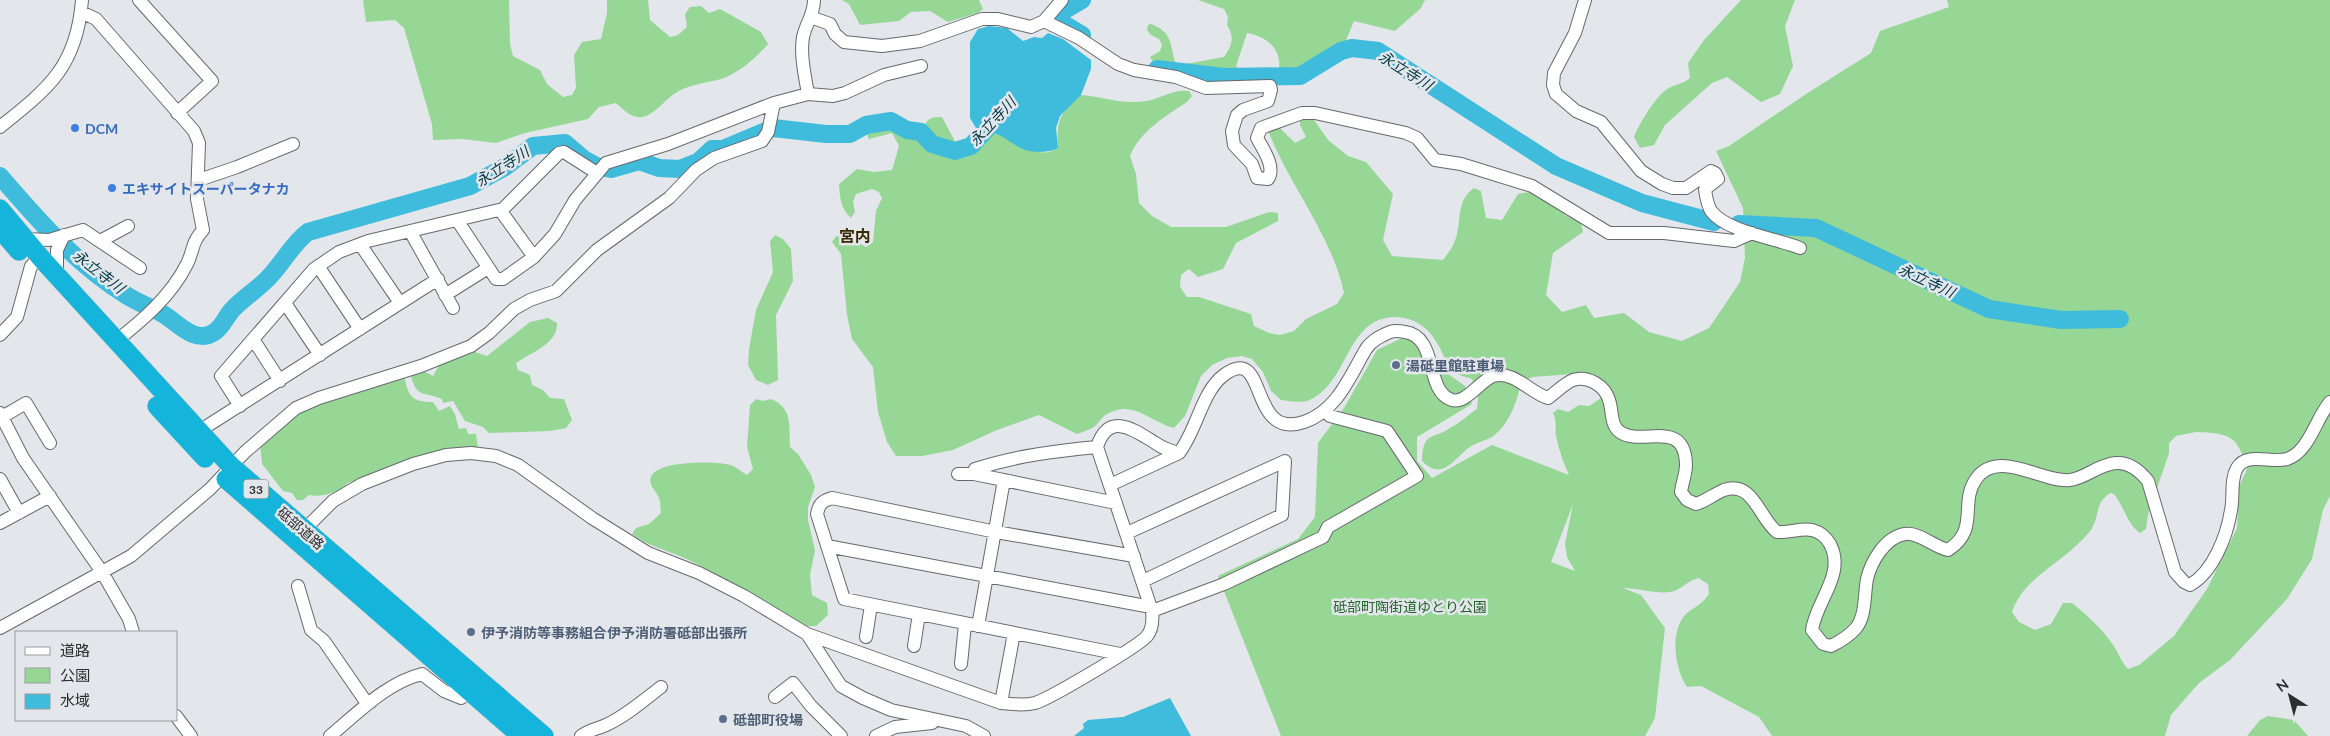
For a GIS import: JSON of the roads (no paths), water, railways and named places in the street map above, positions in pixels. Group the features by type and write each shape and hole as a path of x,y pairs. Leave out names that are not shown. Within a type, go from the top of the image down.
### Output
{"highway":[{"name":"砥部道路","path":"1,218 45,253 57,275 116,341 192,436"},
{"name":"砥部道路","path":"1,218 45,253 192,436 226,471 476,688 544,736"},
{"name":"砥部道路","path":"476,688 521,736"}],"street":[{"path":"139,0 212,81 177,113"},
{"path":"808,94 802,49 807,25 813,18 814,0"},
{"path":"813,18 830,24 835,34 844,42 854,45 882,46 920,40 982,19 998,19 1031,27 1044,21 1062,0"},
{"path":"1585,0 1575,33 1554,73 1552,85 1556,94 1576,111 1601,122 1642,171 1662,184 1673,188 1686,188 1711,171 1715,173 1718,179 1704,189 1707,204 1712,212 1728,224 1800,248"},
{"path":"82,6 96,18 194,131 199,143 197,199 203,230 194,240 187,264 153,311 116,341"},
{"path":"0,127 35,99 56,76 71,53 80,26 82,6"},
{"path":"1044,21 1079,38 1118,64 1134,70 1176,77 1206,88 1270,86 1268,102 1243,110 1237,116 1232,131 1234,145 1252,164 1257,178 1262,180 1268,179 1271,167 1258,138 1261,128 1302,112 1315,113 1406,133 1417,138 1436,160 1448,161 1498,174 1532,186 1609,233 1664,233 1734,241 1752,233"},
{"path":"457,220 486,261 488,268 496,278 504,279 534,257 555,234 575,200 601,168 774,103 808,94 817,96 839,94 884,75 921,66"},
{"path":"0,628 131,556 210,488 226,471 296,408 319,398 421,366 471,346 489,333 514,309 530,300 556,291 597,250 669,198 696,170 714,158 762,141 769,127 774,103"},
{"path":"199,180 293,144"},
{"path":"240,406 221,376 318,266 339,252 360,244 500,210 559,153 564,152 601,168"},
{"path":"500,210 534,257"},
{"path":"100,241 128,226"},
{"path":"0,335 17,317 45,253 64,236 83,230 140,268"},
{"path":"410,231 453,308"},
{"path":"360,244 400,304"},
{"path":"318,266 360,329"},
{"path":"445,295 488,268"},
{"path":"192,436 438,279"},
{"path":"285,303 320,355"},
{"path":"1110,485 1179,452 1188,442 1216,381 1227,372 1240,369 1250,372 1256,381 1260,397 1269,414 1278,422 1290,425 1303,423 1326,410 1359,365 1367,348 1378,337 1395,331 1410,333 1420,341 1428,353 1441,392 1452,400 1461,400 1493,376 1506,375 1518,380 1539,395 1548,398 1573,380 1595,382 1604,390 1609,399 1614,425 1620,433 1630,436 1668,436 1680,445 1683,450 1686,466 1681,492 1687,500 1696,504 1723,490 1732,488 1743,490 1752,496 1764,519 1776,532 1810,530 1826,538 1832,547 1834,569 1825,598 1816,613 1812,630 1823,644 1831,646 1857,628 1862,614 1867,578 1884,546 1905,534 1915,535 1937,548 1948,550 1960,543 1965,532 1972,489 1976,479 1985,471 1997,467 2008,467 2070,480 2116,463 2130,464 2142,472 2148,480 2175,572 2184,582 2190,585 2198,581 2208,570 2225,534 2231,510 2237,468 2243,462 2251,460 2286,460 2292,457 2308,438 2330,402"},
{"path":"253,339 280,380"},
{"path":"50,443 26,403 1,415 23,458 102,572 129,619 133,631"},
{"path":"828,546 1152,609 1224,584 1323,537 1328,527 1417,476 1387,431 1330,416 1326,410"},
{"path":"298,535 333,501 362,484 404,467 446,455 471,453 496,456 518,465 592,518 648,553 699,573 744,596 807,634 1001,702 1021,706 1036,703 1051,696 1120,654 1135,647 1147,636 1153,622 1152,609 1097,447 1105,433 1122,425 1133,428 1167,450 1179,452"},
{"path":"974,474 974,469 999,461 1042,452 1097,447"},
{"path":"1127,534 1285,461 1282,515 1143,581"},
{"path":"958,474 974,474 1116,503"},
{"path":"0,479 19,513"},
{"path":"961,664 987,577 1004,480"},
{"path":"0,523 50,496"},
{"path":"1120,654 844,599 817,514 819,506 825,500 832,498 996,532 1134,556"},
{"path":"298,586 311,630 324,642 364,699 371,702"},
{"path":"866,637 871,605"},
{"path":"914,646 919,614"},
{"path":"1001,702 1014,633"},
{"path":"807,634 841,686 891,710 966,726 984,736"},
{"path":"330,736 371,702 406,678 422,674 452,696 461,698 476,688"},
{"path":"775,697 793,683 810,706 841,736"},
{"path":"581,736 586,732 606,726 661,687"},
{"path":"178,719 190,736"},
{"path":"876,736 895,727 928,725 943,721 970,736"}],"water":[{"path":"989,26 1007,28 1023,41 1034,37 1042,38 1048,33 1063,39 1091,60 1091,69 1081,95 1060,116 1056,128 1058,148 1055,150 1035,152 1026,150 991,132 982,138 970,118 970,42 978,29"},
{"path":"1170,698 1191,736 1074,736 1084,728 1083,724 1088,720 1123,717"}],"waterway":[{"path":"1057,19 1063,11 1082,0"},
{"name":"永立寺川","path":"1057,20 1082,35"},
{"name":"永立寺川","path":"1157,69 1224,77 1300,76 1341,51 1352,48 1378,51 1556,166 1642,203 1714,222"},
{"name":"永立寺川","path":"0,176 43,225 91,270 126,295 163,314 186,331 199,336 206,336 219,328 232,310 267,280 298,241 308,232 470,186 505,167 533,146 565,143 585,160 596,166 611,169 639,161 659,168 680,169 698,162 712,149 723,149 773,128 826,134 850,134 866,125 891,121 907,130 921,132 932,144 955,151 971,146 996,119"},
{"name":"永立寺川","path":"1739,224 1816,228 1989,309 2061,320 2120,319"}],"place":[{"name":"DCM","path":"75,128"},
{"name":"エキサイトスーパータナカ","path":"112,188"},
{"name":"湯砥里館駐車場","path":"1396,365"},
{"name":"伊予消防等事務組合伊予消防署砥部出張所","path":"471,632"},
{"name":"砥部町役場","path":"723,719"}],"district":[{"name":"宮内","path":"855,235"}],"park label":[{"name":"砥部町陶街道ゆとり公園","path":"1410,606"}]}
